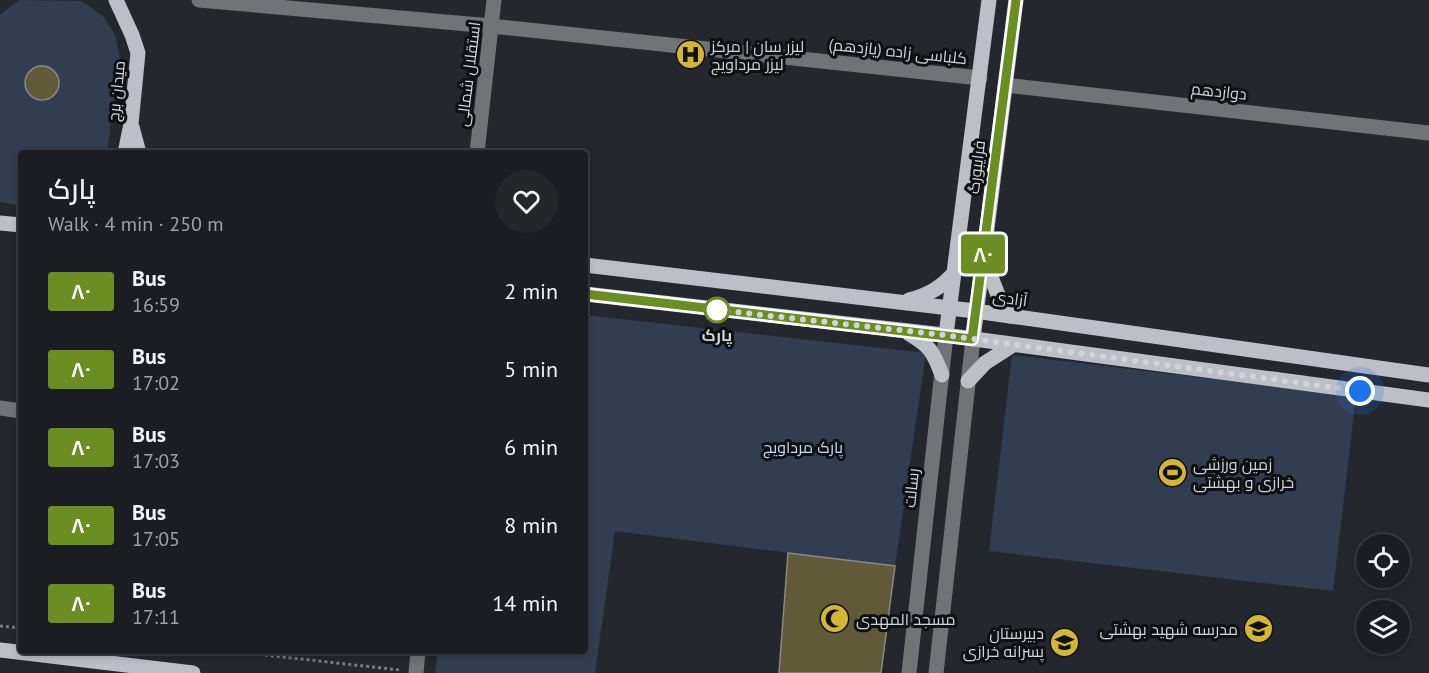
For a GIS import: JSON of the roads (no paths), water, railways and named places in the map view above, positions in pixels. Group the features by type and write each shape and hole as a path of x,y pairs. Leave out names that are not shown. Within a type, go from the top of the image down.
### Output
{"main road":[{"name":"میدان برج","path":"116,0 138,53 131,124 126,150"},
{"name":"فرایبورگ","path":"950,308 988,0"},
{"name":"فرایبورگ","path":"972,339 1016,0"},
{"path":"131,124 138,150"},
{"path":"0,223 18,225"},
{"path":"983,255 998,295 1010,316"},
{"name":"آزادی","path":"588,265 975,311 1429,375"},
{"path":"900,302 928,295 945,284 954,272"},
{"path":"588,294 946,335 1429,400"},
{"name":"رسالت","path":"946,335 950,308"},
{"path":"902,330 926,344 942,375"},
{"path":"968,381 985,363 1013,345"},
{"path":"0,650 18,652"},
{"path":"34,654 193,673"}],"street":[{"path":"199,0 491,26"},
{"name":"استقلال شمالی","path":"477,150 494,0"},
{"name":"کلباسی زاده (یازدهم)","path":"491,26 980,78"},
{"name":"دوازدهم","path":"1005,85 1429,133"},
{"name":"رسالت","path":"909,673 946,335"},
{"path":"936,673 972,339"},
{"path":"0,408 18,411"},
{"path":"416,672 418,654"}],"place":[{"name":"لیزر سان | مرکز لیزر مرداویج","path":"690,55"},
{"name":"پارک","path":"717,310"},
{"name":"زمین ورزشی خرازی و بهشتی","path":"1172,473"},
{"name":"مسجد المهدی","path":"835,619"},
{"name":"مدرسه شهید بهشتی","path":"1259,629"},
{"name":"دبیرستان پسرانه خرازی","path":"1065,642"}],"park label":[{"name":"پارک مرداویج","path":"803,447"}]}
